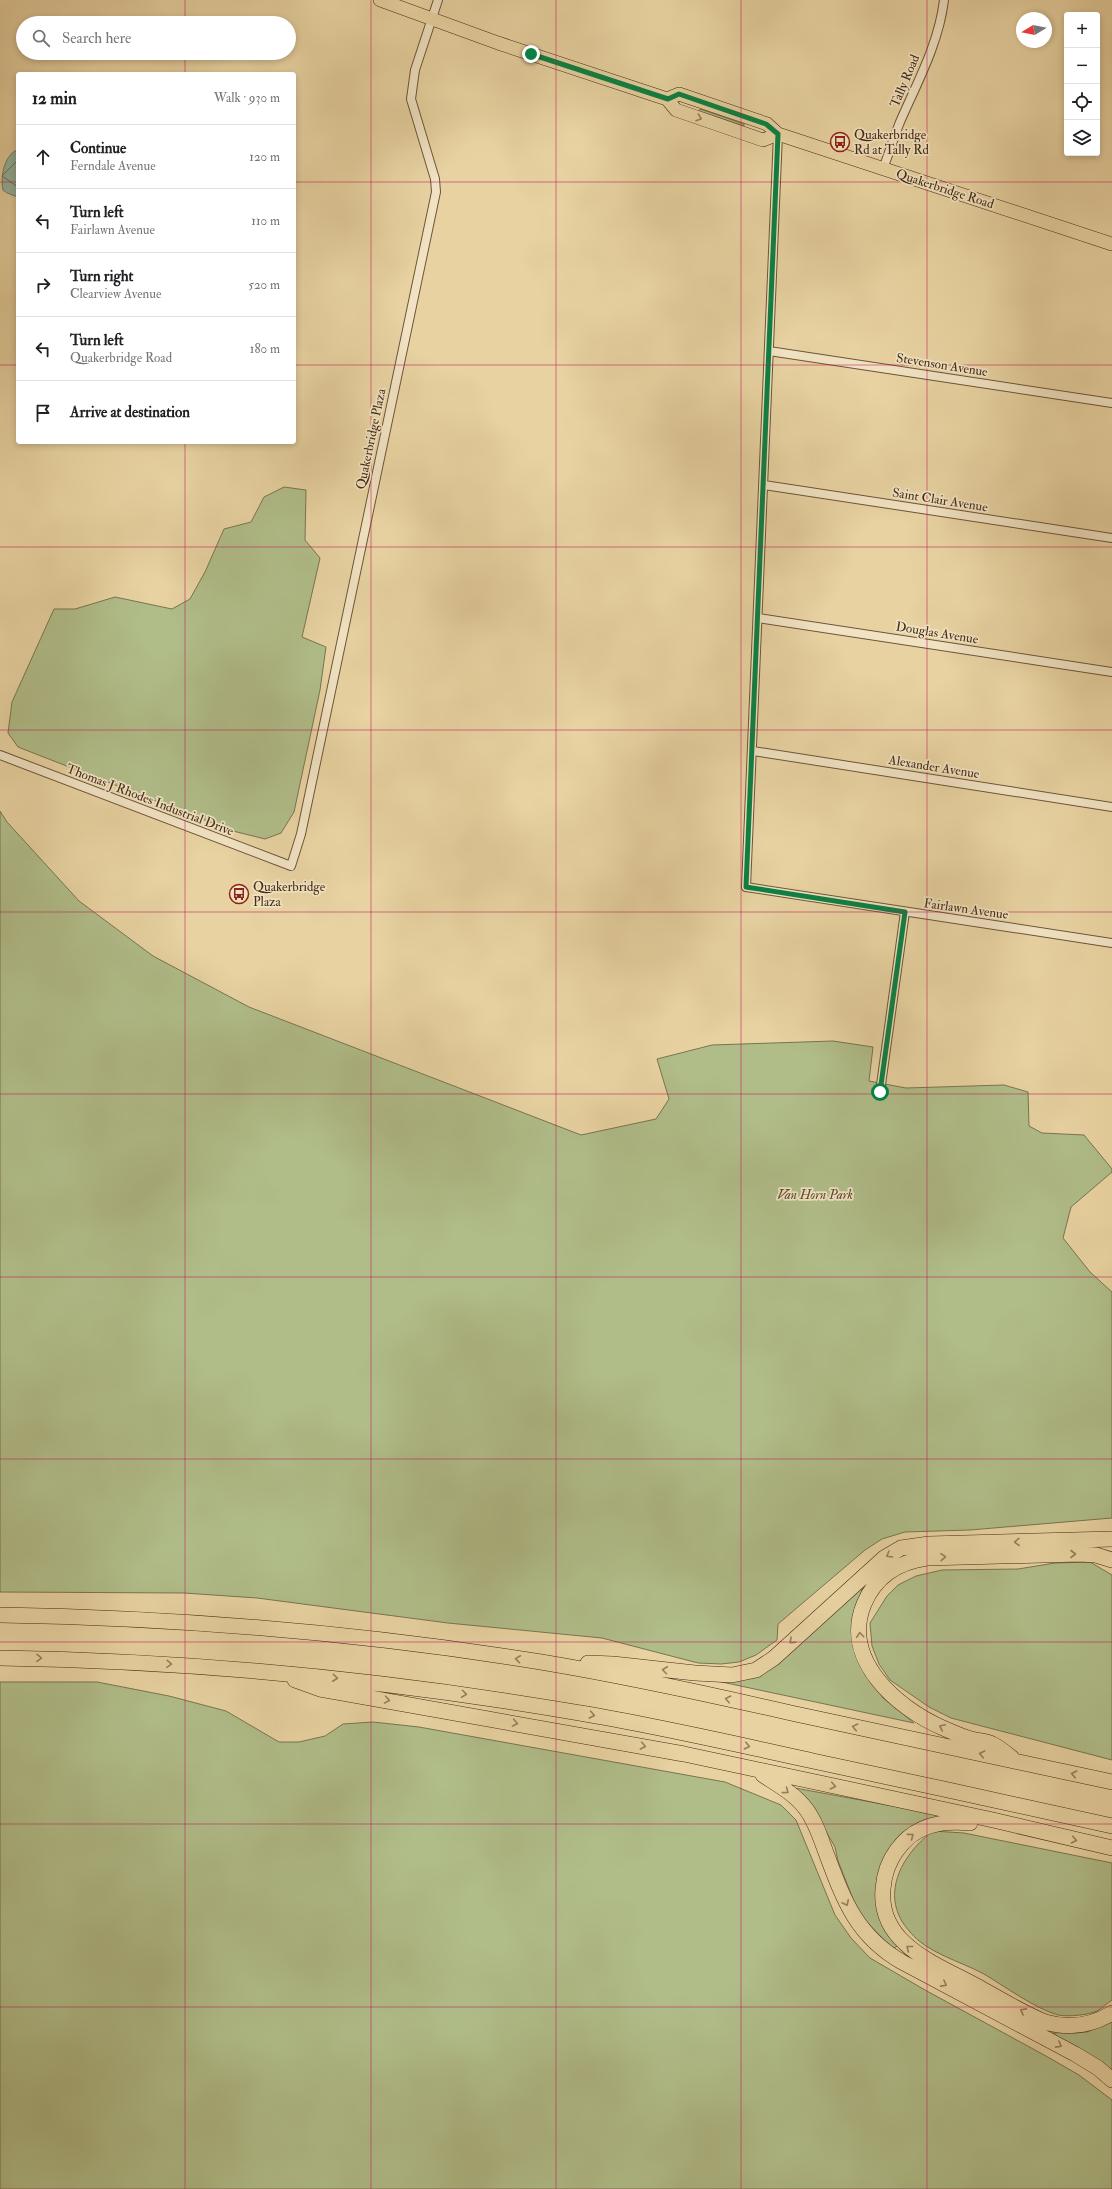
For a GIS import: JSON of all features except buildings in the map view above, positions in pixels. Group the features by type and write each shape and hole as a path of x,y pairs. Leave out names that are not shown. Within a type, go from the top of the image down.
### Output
{"highway":[{"path":"542,1662 613,1664 710,1674 744,1673 756,1670 774,1658 878,1562 901,1548 929,1544 1112,1539"},
{"path":"1020,1763 992,1744 962,1736 925,1719 900,1702 885,1689 870,1668 860,1642 859,1622 867,1598 879,1581 893,1569 912,1560 927,1558 1072,1554 1096,1555 1112,1560"},
{"path":"0,1615 116,1618 276,1629 383,1640 542,1662 701,1693 1112,1782"},
{"path":"0,1658 124,1661 268,1671 427,1689 584,1713 688,1733 1112,1826"},
{"path":"268,1671 320,1689 607,1739 993,1820 1037,1832 1112,1848"},
{"path":"754,1769 792,1794 806,1809 819,1834 850,1912 861,1928 878,1946 902,1962 1079,2056 1098,2068 1112,2080"},
{"path":"1037,1832 953,1822 931,1825 915,1833 898,1849 885,1873 883,1898 888,1920 901,1941 918,1955 1039,2020 1053,2024 1075,2026 1095,2022 1112,2013"}],"main road":[{"name":"Quakerbridge Road","path":"380,0 498,43 668,99 679,94 766,124 778,134 1112,244"}],"street":[{"name":"Quakerbridge Plaza","path":"291,866 301,834 436,192 436,179 411,99 415,70 438,0"},
{"name":"Tally Road","path":"883,169 900,124 920,80 938,29 944,0"},
{"path":"753,751 778,134"},
{"name":"Stevenson Avenue","path":"769,351 1112,403"},
{"name":"Saint Clair Avenue","path":"764,485 1112,538"},
{"name":"Douglas Avenue","path":"758,618 1112,672"},
{"name":"Alexander Avenue","path":"753,751 1112,807"},
{"name":"Fairlawn Avenue","path":"753,751 746,887 1112,943"},
{"name":"Thomas J Rhodes Industrial Drive","path":"0,755 291,866"},
{"path":"880,1092 905,912"}],"green space":[{"path":"700,109 744,124 744,126 699,111"},
{"path":"284,487 306,490 305,540 320,558 302,637 326,647 320,690 294,812 281,833 265,839 233,831 18,747 8,733 12,702 54,609 75,609 115,597 172,609 190,599 205,572 224,529 251,522 264,497"},
{"name":"Van Horn Park","path":"0,811 7,822 79,901 153,956 249,1007 581,1135 656,1119 669,1099 657,1059 712,1045 833,1041 873,1047 869,1081 906,1088 1004,1085 1028,1092 1029,1126 1042,1133 1084,1135 1112,1169 1112,1172 1071,1207 1063,1238 1090,1272 1112,1292 1112,1518 970,1530 905,1532 882,1539 865,1550 778,1624 777,1640 756,1655 739,1662 721,1664 698,1663 602,1638 448,1623 257,1598 184,1593 0,1592"},
{"path":"1090,1562 1112,1575 1112,1760 951,1718 929,1707 890,1680 879,1664 872,1646 870,1623 887,1596 898,1585 916,1576 942,1570 1018,1569 1055,1563"},
{"path":"863,1586 857,1606 862,1666 883,1698 914,1723 717,1681 756,1675"},
{"path":"0,1682 97,1682 169,1696 226,1711 279,1742 299,1742 325,1736 343,1724 373,1722 419,1727 725,1782 781,1805 796,1820 835,1915 851,1938 870,1958 1079,2075 1112,2100 1112,2189 0,2189"},
{"path":"795,1788 947,1816 889,1851 884,1922 897,1946 893,1949 859,1914 838,1861 835,1847 807,1798"},
{"path":"933,1831 964,1833 1112,1863 1112,2000 1099,2010 1083,2015 1058,2015 1030,2003 984,1974 944,1956 925,1946 917,1939 900,1919 896,1905 895,1891 903,1864 911,1852"},
{"path":"1112,2019 1112,2070 1052,2033 1087,2032"}],"water":[{"path":"16,151 16,196 3,190 2,185 4,168 11,154"}],"place":[{"name":"Quakerbridge Rd at Tally Rd","path":"840,142"},
{"name":"Quakerbridge Plaza","path":"239,894"}],"route":[{"path":"531,54 668,99 679,94 720,107 766,124 778,134 753,751 746,887 905,912 880,1092"}]}
